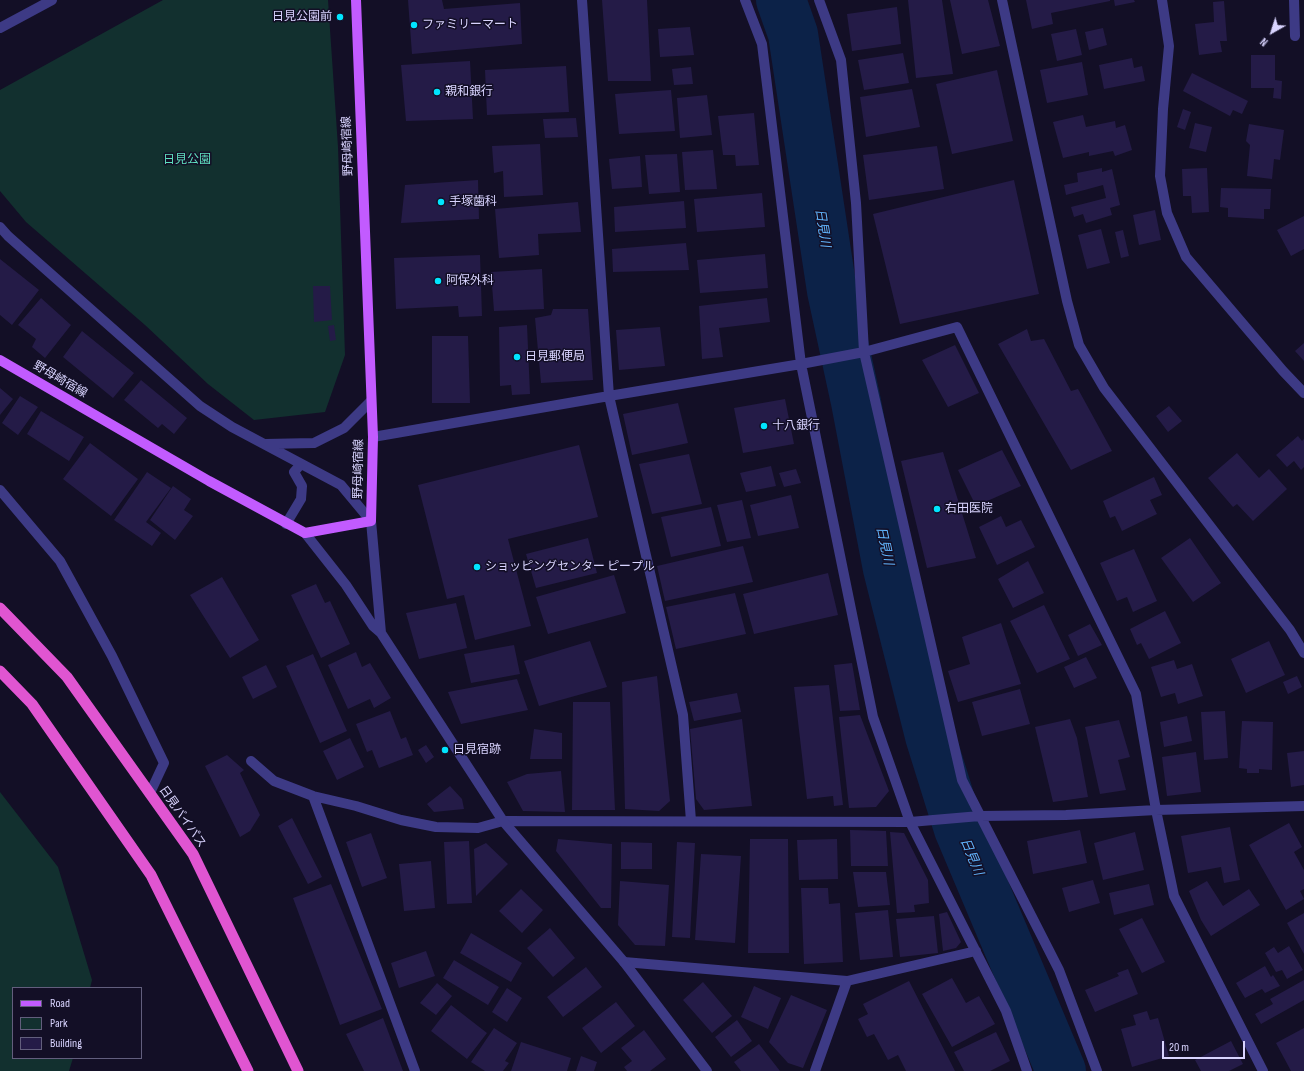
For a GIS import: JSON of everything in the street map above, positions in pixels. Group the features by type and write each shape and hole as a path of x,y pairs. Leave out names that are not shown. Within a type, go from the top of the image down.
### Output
{"highway":[{"name":"日見バイパス","path":"0,608 67,677 193,854 298,1071"},
{"path":"0,671 32,704 151,875 248,1071"}],"main road":[{"name":"野母崎宿線","path":"356,0 373,437 371,521"},
{"name":"野母崎宿線","path":"0,360 208,481 305,534"},
{"path":"305,534 371,521"}],"street":[{"path":"0,28 52,0"},
{"path":"582,0 609,396 682,715 691,821"},
{"path":"745,0 762,44 801,364 873,717 910,822 1006,1011 1027,1071"},
{"path":"819,0 841,60 856,203 864,352 962,780 1059,970 1097,1071"},
{"path":"1002,0 1067,301 1079,345 1104,388 1290,630 1304,653"},
{"path":"1162,0 1169,46 1163,109 1160,176 1167,213 1186,257 1283,371 1304,393"},
{"path":"1294,0 1300,23 1295,36"},
{"path":"0,227 200,406 232,428 341,485 371,521 380,633"},
{"path":"373,437 801,364 864,352 957,327 1136,694 1156,810 1174,896 1263,1071"},
{"path":"263,444 314,443 344,428 371,401"},
{"path":"286,524 301,499 302,486 294,472 301,464"},
{"path":"0,490 60,561 112,656 164,763 150,793"},
{"path":"305,534 341,579 373,626 380,633 504,820 624,962 707,1071"},
{"path":"251,761 274,781 313,796 356,806 401,820 436,827 478,828 504,820 910,822 980,816 1066,815 1156,810 1304,806"},
{"path":"313,796 415,1071"},
{"path":"624,962 847,981 976,951"},
{"path":"815,1071 847,981"}],"green space":[{"name":"日見公園","path":"163,0 328,0 338,147 345,355 325,412 254,420 208,384 145,325 26,222 0,191 0,90"},
{"path":"0,792 58,867 92,980 90,987 12,987 12,1059 73,1059 69,1071 0,1071"}],"building":[{"path":"408,0 442,0 444,9 520,3 522,44 412,54"},
{"path":"602,0 647,0 651,81 608,81"},
{"path":"908,0 942,0 953,74 916,78"},
{"path":"950,0 988,0 1000,46 962,54"},
{"path":"1026,0 1110,1 1051,13 1053,24 1032,29"},
{"path":"1114,0 1134,0 1135,2 1115,6"},
{"path":"1224,1 1227,41 1220,41 1222,52 1199,55 1195,24 1214,22 1213,2"},
{"path":"897,7 901,44 852,51 847,14"},
{"path":"690,27 694,55 660,57 658,29"},
{"path":"1103,28 1107,45 1089,50 1085,32"},
{"path":"1076,29 1082,55 1057,61 1051,34"},
{"path":"903,53 909,83 864,90 858,60"},
{"path":"1251,55 1275,55 1275,80 1282,81 1281,99 1273,98 1274,88 1251,88"},
{"path":"1132,58 1134,68 1142,66 1145,81 1104,89 1099,65"},
{"name":"親和銀行","path":"470,61 473,119 406,121 401,65"},
{"path":"1082,62 1088,95 1047,103 1040,70"},
{"path":"566,66 569,112 487,115 485,70"},
{"path":"691,67 693,84 674,85 672,69"},
{"path":"997,70 1013,141 952,154 936,84"},
{"path":"1192,73 1248,101 1242,114 1233,110 1230,116 1183,91"},
{"path":"912,89 920,127 866,137 860,97"},
{"path":"671,90 675,131 619,134 615,94"},
{"path":"707,95 712,135 680,138 677,98"},
{"path":"1183,109 1191,112 1185,130 1177,127"},
{"path":"754,113 759,165 736,166 735,155 723,155 718,116"},
{"path":"1083,115 1086,127 1115,121 1116,128 1125,125 1132,150 1115,156 1113,151 1089,156 1089,152 1063,158 1053,122"},
{"path":"576,118 578,137 545,138 543,119"},
{"path":"1195,123 1212,127 1206,152 1189,148"},
{"path":"1249,124 1284,130 1280,160 1274,159 1272,179 1247,176 1250,145 1246,141"},
{"path":"540,144 543,195 504,197 503,171 494,173 492,146"},
{"path":"937,146 944,189 869,200 863,155"},
{"path":"713,150 717,189 685,190 682,152"},
{"path":"677,154 680,192 649,194 645,155"},
{"path":"640,156 642,187 612,189 609,159"},
{"path":"1102,168 1102,172 1112,169 1120,205 1110,208 1112,215 1086,223 1083,214 1074,217 1071,207 1106,198 1103,185 1066,195 1064,185 1078,182 1077,173"},
{"path":"1207,168 1209,212 1192,213 1191,196 1183,196 1182,169"},
{"name":"手塚歯科","path":"478,180 479,219 401,223 405,185"},
{"path":"1014,180 1039,294 900,324 873,214"},
{"path":"1221,188 1271,189 1270,209 1264,209 1264,219 1228,217 1228,208 1220,207"},
{"path":"762,193 765,227 697,232 694,199"},
{"path":"684,201 686,228 615,232 614,207"},
{"path":"578,202 581,232 538,234 539,255 499,258 495,209"},
{"path":"1155,210 1161,240 1139,245 1133,215"},
{"path":"1304,216 1304,249 1291,256 1277,230"},
{"path":"1101,229 1110,263 1087,269 1078,235"},
{"path":"1123,230 1129,256 1121,258 1115,232"},
{"path":"686,243 689,270 613,272 612,249"},
{"path":"765,254 768,288 700,293 697,260"},
{"name":"阿保外科","path":"480,255 482,316 459,317 458,306 396,309 394,258"},
{"path":"0,259 39,290 12,325 0,315"},
{"path":"542,269 544,309 494,311 491,272"},
{"path":"313,286 330,286 332,320 314,322"},
{"path":"41,298 71,325 45,358 32,347 36,339 18,325"},
{"path":"767,298 770,322 719,328 723,357 702,359 699,306"},
{"path":"553,309 588,309 593,380 541,383 535,318 551,315"},
{"path":"334,325 336,340 330,341 328,326"},
{"path":"527,325 530,394 512,395 511,385 500,386 499,327"},
{"path":"660,327 665,366 619,370 616,330"},
{"path":"1027,329 1031,341 1044,339 1071,391 1078,389 1112,451 1071,470 998,344"},
{"path":"82,331 134,373 113,398 63,357"},
{"path":"432,336 468,336 470,403 432,403"},
{"path":"1304,343 1304,361 1295,351"},
{"path":"955,345 979,393 948,407 922,360"},
{"path":"141,380 187,418 174,434 162,424 158,428 124,400"},
{"path":"0,388 13,399 0,415"},
{"path":"20,396 38,407 18,435 2,423"},
{"name":"十八銀行","path":"785,399 794,444 743,453 734,408"},
{"path":"678,403 688,443 632,455 623,414"},
{"path":"1169,406 1182,421 1168,432 1156,416"},
{"path":"41,411 84,437 69,461 27,434"},
{"path":"1298,436 1302,441 1304,439 1304,467 1301,470 1294,461 1287,467 1276,455"},
{"path":"90,443 138,479 111,516 63,479"},
{"name":"ショッピングセンター ピープル","path":"579,445 598,517 508,539 531,626 475,640 464,595 447,599 418,485"},
{"path":"1002,450 1021,486 976,506 958,470"},
{"name":"右田医院","path":"943,452 976,558 927,568 901,461"},
{"path":"1237,453 1259,478 1269,469 1287,489 1253,521 1237,504 1233,507 1208,478"},
{"path":"689,454 702,504 652,514 639,464"},
{"path":"771,466 776,486 746,492 740,473"},
{"path":"796,469 801,483 784,487 779,473"},
{"path":"147,472 171,488 146,522 161,533 152,546 114,520"},
{"path":"1154,477 1162,495 1150,500 1157,514 1122,531 1115,516 1110,518 1103,501"},
{"path":"173,486 191,499 184,510 193,516 175,540 150,520"},
{"path":"791,495 799,528 758,536 750,505"},
{"path":"742,500 751,538 727,542 717,505"},
{"path":"711,507 721,546 671,557 661,517"},
{"path":"1001,516 1006,527 1021,520 1035,547 997,565 979,527"},
{"path":"588,538 597,573 536,588 526,554"},
{"path":"1190,538 1221,583 1193,602 1161,558"},
{"path":"743,546 753,582 665,601 657,566"},
{"path":"1134,549 1157,601 1133,612 1127,597 1117,601 1100,563"},
{"path":"1028,561 1044,593 1013,608 998,579"},
{"path":"828,573 838,615 754,634 743,594"},
{"path":"614,575 626,613 548,634 536,597"},
{"path":"222,577 259,640 230,658 190,595"},
{"path":"316,584 325,603 330,601 350,644 321,658 291,595"},
{"path":"735,593 746,634 676,649 666,607"},
{"path":"456,603 467,648 419,659 406,613"},
{"path":"1044,605 1070,659 1037,673 1010,621"},
{"path":"1165,611 1181,643 1149,659 1141,643 1137,645 1130,629"},
{"path":"1001,623 1021,684 958,702 948,671 970,664 962,637"},
{"path":"1090,624 1102,645 1078,656 1068,635"},
{"path":"590,641 607,687 539,706 524,661"},
{"path":"1269,641 1285,675 1246,693 1231,659"},
{"path":"514,645 520,674 471,683 464,654"},
{"path":"356,652 362,667 370,663 391,698 374,708 370,699 348,709 328,665"},
{"path":"313,654 347,731 320,743 286,666"},
{"path":"1086,657 1097,678 1074,688 1064,667"},
{"path":"1174,660 1177,669 1192,664 1203,696 1178,704 1175,693 1161,697 1151,667"},
{"path":"852,663 860,710 840,711 834,665"},
{"path":"266,665 277,687 253,699 242,677"},
{"path":"657,676 670,801 659,811 625,809 622,682"},
{"path":"1297,676 1302,687 1288,694 1283,682"},
{"path":"517,679 528,710 461,724 448,692"},
{"path":"829,685 843,805 834,806 833,796 807,799 794,687"},
{"path":"1020,689 1030,724 982,736 972,702"},
{"path":"737,693 741,712 694,721 689,702"},
{"path":"573,702 610,702 615,810 572,810"},
{"path":"390,711 401,739 406,737 413,755 379,768 372,750 367,752 356,724"},
{"path":"1225,711 1228,758 1204,760 1201,712"},
{"path":"860,715 889,791 876,807 849,808 839,717"},
{"path":"1187,716 1192,741 1164,747 1160,722"},
{"path":"742,719 752,806 704,810 696,799 690,729"},
{"path":"1070,719 1077,738 1088,797 1053,802 1035,727"},
{"path":"1119,720 1130,757 1118,760 1126,790 1100,794 1085,727"},
{"path":"1242,721 1273,722 1272,770 1259,769 1259,773 1247,773 1247,769 1239,768"},
{"path":"534,729 562,733 562,759 530,759"},
{"path":"350,738 364,767 337,780 323,751"},
{"path":"426,745 434,757 426,763 418,750"},
{"path":"1304,751 1304,785 1291,787 1287,753"},
{"path":"1196,752 1201,792 1167,796 1162,757"},
{"path":"227,755 244,770 240,773 260,815 250,831 240,837 205,766"},
{"path":"561,771 565,812 523,811 507,782 527,774"},
{"path":"450,786 462,799 464,809 434,812 427,804"},
{"path":"292,818 322,877 308,884 278,826"},
{"path":"1289,823 1302,847 1294,852 1304,870 1304,889 1300,891 1304,899 1286,910 1249,845"},
{"path":"1230,827 1240,880 1224,883 1221,867 1188,873 1181,836"},
{"path":"850,830 886,831 888,866 851,866"},
{"path":"1080,830 1087,863 1033,874 1027,841"},
{"path":"890,832 904,833 928,880 929,903 914,905 915,912 897,913"},
{"path":"1135,832 1144,870 1103,880 1094,843"},
{"path":"371,833 387,878 362,887 346,842"},
{"path":"558,839 612,844 611,908 601,908 556,851"},
{"path":"750,839 788,839 789,953 748,953"},
{"path":"837,839 838,879 799,880 797,840"},
{"path":"469,841 472,903 447,904 444,842"},
{"path":"621,842 652,843 652,869 621,869"},
{"path":"677,842 695,843 690,938 672,937"},
{"path":"486,843 508,864 476,896 474,849"},
{"path":"701,854 741,856 735,943 695,940"},
{"path":"431,861 435,908 404,911 399,864"},
{"path":"853,872 886,872 890,905 858,907"},
{"path":"1093,880 1100,903 1069,912 1062,888"},
{"path":"620,881 669,885 665,946 635,945 618,925"},
{"path":"1207,881 1223,906 1249,889 1260,905 1211,936 1201,920 1189,891"},
{"path":"331,884 382,1009 340,1025 293,898"},
{"path":"1149,884 1154,905 1114,915 1109,893"},
{"path":"801,888 828,888 829,904 840,903 843,962 804,964"},
{"path":"521,889 543,910 522,933 499,911"},
{"path":"888,910 893,957 860,960 855,913"},
{"path":"947,912 961,942 956,948 943,951 939,914"},
{"path":"1304,913 1304,954 1287,923"},
{"path":"934,916 938,953 900,957 896,919"},
{"path":"1142,918 1165,962 1142,973 1119,929"},
{"path":"550,928 575,958 553,977 527,948"},
{"path":"471,933 522,963 511,982 460,953"},
{"path":"1289,946 1303,970 1287,979 1282,970 1276,972 1265,953 1274,947 1278,953"},
{"path":"426,951 435,976 399,988 391,963"},
{"path":"454,960 499,987 488,1005 443,978"},
{"path":"1265,966 1271,977 1273,975 1280,986 1265,993 1262,989 1245,998 1236,983"},
{"path":"586,967 602,987 563,1017 547,997"},
{"path":"1128,969 1138,994 1095,1012 1085,990 1119,976 1117,973"},
{"path":"952,978 966,1003 979,996 995,1024 952,1047 922,994"},
{"path":"1304,980 1304,1000 1261,1024 1255,1014 1273,1004 1270,999"},
{"path":"909,981 955,1071 906,1071 898,1055 888,1060 874,1034 867,1037 858,1019 868,1014 863,1004"},
{"path":"703,982 732,1016 712,1033 683,1000"},
{"path":"437,983 452,996 436,1015 420,1003"},
{"path":"754,986 781,998 768,1029 741,1017"},
{"path":"507,988 522,998 507,1022 492,1012"},
{"path":"791,995 827,1010 803,1068 788,1063 769,1042"},
{"path":"616,1002 635,1026 601,1053 582,1028"},
{"path":"451,1005 487,1033 467,1059 431,1031"},
{"path":"1147,1011 1150,1020 1158,1018 1169,1056 1132,1067 1121,1029 1136,1025 1133,1015"},
{"path":"383,1018 403,1071 364,1071 346,1034"},
{"path":"737,1020 752,1041 731,1057 715,1037"},
{"path":"494,1028 517,1043 505,1061 509,1063 503,1071 485,1071 471,1062"},
{"path":"1304,1028 1304,1071 1291,1071 1276,1043"},
{"path":"644,1030 666,1059 650,1071 627,1071 624,1067 632,1061 621,1048"},
{"path":"996,1032 1010,1061 990,1071 964,1071 954,1052"},
{"path":"1231,1041 1243,1064 1229,1071 1201,1071 1195,1060"},
{"path":"521,1042 571,1058 567,1071 511,1071"},
{"path":"759,1044 780,1071 741,1071 734,1062"},
{"path":"581,1056 597,1062 594,1071 576,1071"}],"waterway":[{"name":"日見川","path":"781,0 793,34 832,291 856,402 888,569 930,736 959,829 1061,1071"}],"place":[{"name":"日見公園前","path":"340,17"},
{"name":"ファミリーマート","path":"414,25"},
{"name":"親和銀行","path":"437,92"},
{"name":"手塚歯科","path":"441,202"},
{"name":"阿保外科","path":"438,281"},
{"name":"日見郵便局","path":"517,357"},
{"name":"十八銀行","path":"764,426"},
{"name":"右田医院","path":"937,509"},
{"name":"ショッピングセンター ピープル","path":"477,567"},
{"name":"日見宿跡","path":"445,750"}]}
